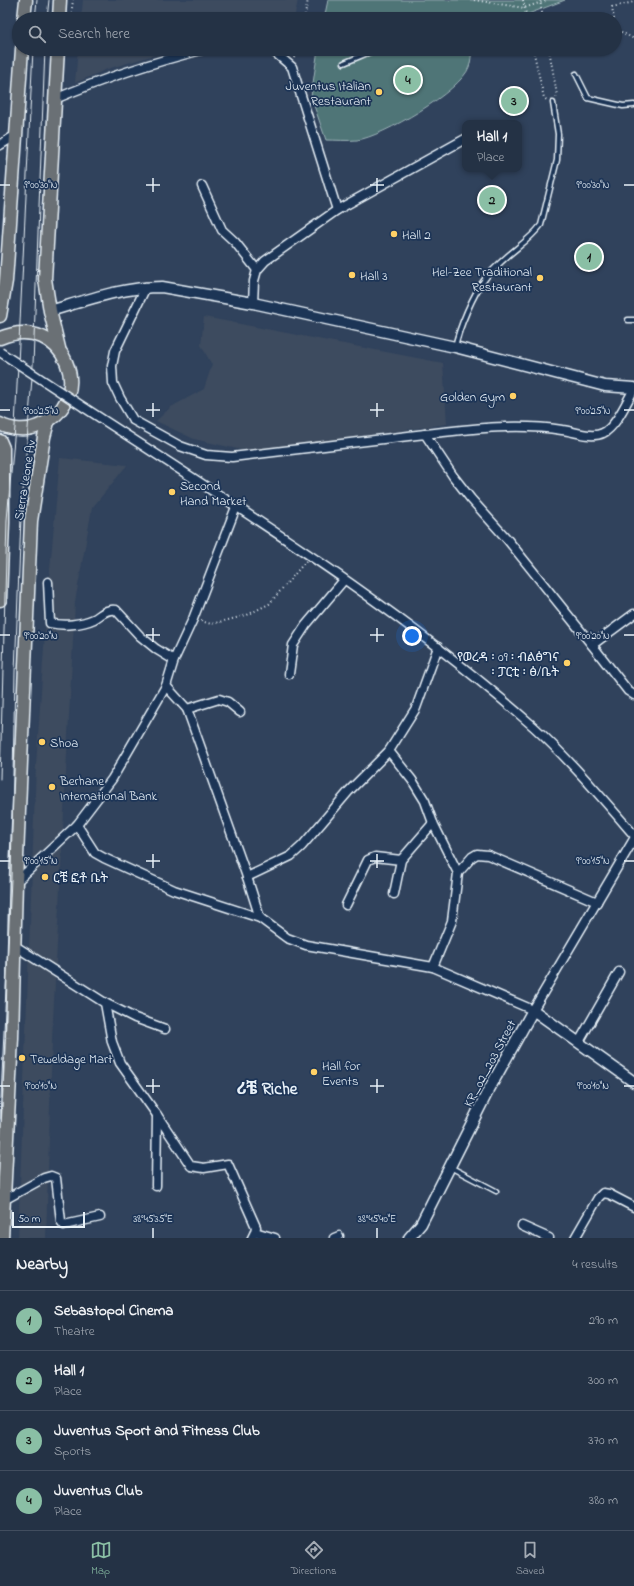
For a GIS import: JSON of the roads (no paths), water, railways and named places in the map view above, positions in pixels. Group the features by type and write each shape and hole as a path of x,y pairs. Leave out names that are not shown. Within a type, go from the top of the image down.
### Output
{"main road":[{"path":"25,12 26,0"},
{"path":"59,12 60,0"},
{"path":"0,316 6,281 22,56"},
{"path":"0,424 18,429 34,428 48,422 63,408 71,388 69,367 58,348 45,279 58,56"},
{"path":"0,338 11,333 29,333 45,338 58,348"},
{"name":"Sierra Leone Av","path":"2,1238 12,1038 16,882 31,521 44,437 48,422"},
{"name":"Sierra Leone Av","path":"0,441 3,448 3,516 0,600"}],"street":[{"path":"55,99 120,74 177,56"},
{"path":"279,56 292,67 338,210"},
{"path":"0,145 16,135"},
{"path":"253,303 256,270 265,261 338,210 462,142"},
{"path":"202,186 222,230 235,242 256,270"},
{"path":"50,311 117,291 146,287 162,287 253,303 454,346 606,386 634,388 611,428 603,434 594,435 560,429 522,427 482,429 425,434 232,457 206,455 180,446 133,420 112,382 112,366 115,351 146,287"},
{"path":"0,352 310,556 438,647 545,738 586,779 634,835"},
{"path":"425,434 453,476 471,499 507,539 628,690 634,695"},
{"path":"16,882 77,826 112,779 166,686 174,660 192,619 236,507"},
{"path":"289,674 293,645 306,626 344,580"},
{"path":"48,582 50,623 58,625 79,623 92,620 111,609 116,610 140,636 156,649 174,660"},
{"path":"592,645 634,614"},
{"path":"247,877 291,856 302,846 349,791 389,750 416,708 438,647"},
{"path":"166,686 187,710 247,877 260,918"},
{"path":"187,710 219,699 228,702 240,712"},
{"path":"389,750 412,780 425,801 433,823 458,873 452,921 433,967"},
{"path":"394,894 402,860 433,823"},
{"path":"77,826 95,853 104,858 174,890 260,918 287,938 306,945 433,967 533,1010 634,1082"},
{"path":"533,1010 634,839"},
{"path":"458,873 472,857 482,854 597,902"},
{"path":"346,905 370,858 375,857 402,860"},
{"path":"15,946 105,1003 135,1018 165,1029"},
{"path":"579,1042 619,972"},
{"path":"105,1003 112,1042 120,1063 191,1166 204,1168 228,1164 256,1227 254,1235 275,1238"},
{"name":"KR_02_203 Street","path":"409,1238 422,1224 487,1093 533,1010"},
{"path":"156,1186 157,1115"},
{"path":"4,1200 44,1178 51,1176 56,1178 61,1221 64,1225 100,1217"},
{"path":"575,1238 598,1198 603,1193 609,1194 634,1207"},
{"path":"522,1226 549,1238"}],"lane":[{"path":"344,63 360,56"},
{"path":"576,74 588,98 623,106 634,105"},
{"path":"454,346 477,290 485,278 500,262 536,232 541,225 557,160 558,134 553,103"},
{"path":"628,320 634,320"},
{"path":"450,1166 496,1190"}],"tram line":[{"path":"36,12 37,0"},
{"path":"48,12 49,0"},
{"path":"0,779 7,520 15,427 33,56"},
{"path":"0,1119 11,879 15,672 21,518 33,365 45,56"}],"place":[{"name":"Juventus Club","path":"408,80"},
{"name":"Juventus Italian Restaurant","path":"379,92"},
{"name":"Juventus Sport and Fitness Club","path":"514,101"},
{"name":"Hall 1","path":"492,200"},
{"name":"Hall 2","path":"394,234"},
{"name":"Sebastopol Cinema","path":"589,257"},
{"name":"Hall 3","path":"352,275"},
{"name":"Hel-Zee Traditional Restaurant","path":"540,278"},
{"name":"Golden Gym","path":"513,396"},
{"name":"Second Hand Market","path":"172,492"},
{"name":"የወረዳ ፡ 09 ፡ ብልፅግና ፡ ፓርቲ ፡ ፅ/ቤት","path":"567,663"},
{"name":"Shoa","path":"42,742"},
{"name":"Berhane International Bank","path":"52,787"},
{"name":"ርቼ ፎቶ ቤት","path":"45,877"},
{"name":"Teweldage Mart","path":"22,1058"},
{"name":"Hall for Events","path":"314,1072"}],"district":[{"name":"ሪቼ Riche","path":"267,1088"}]}
